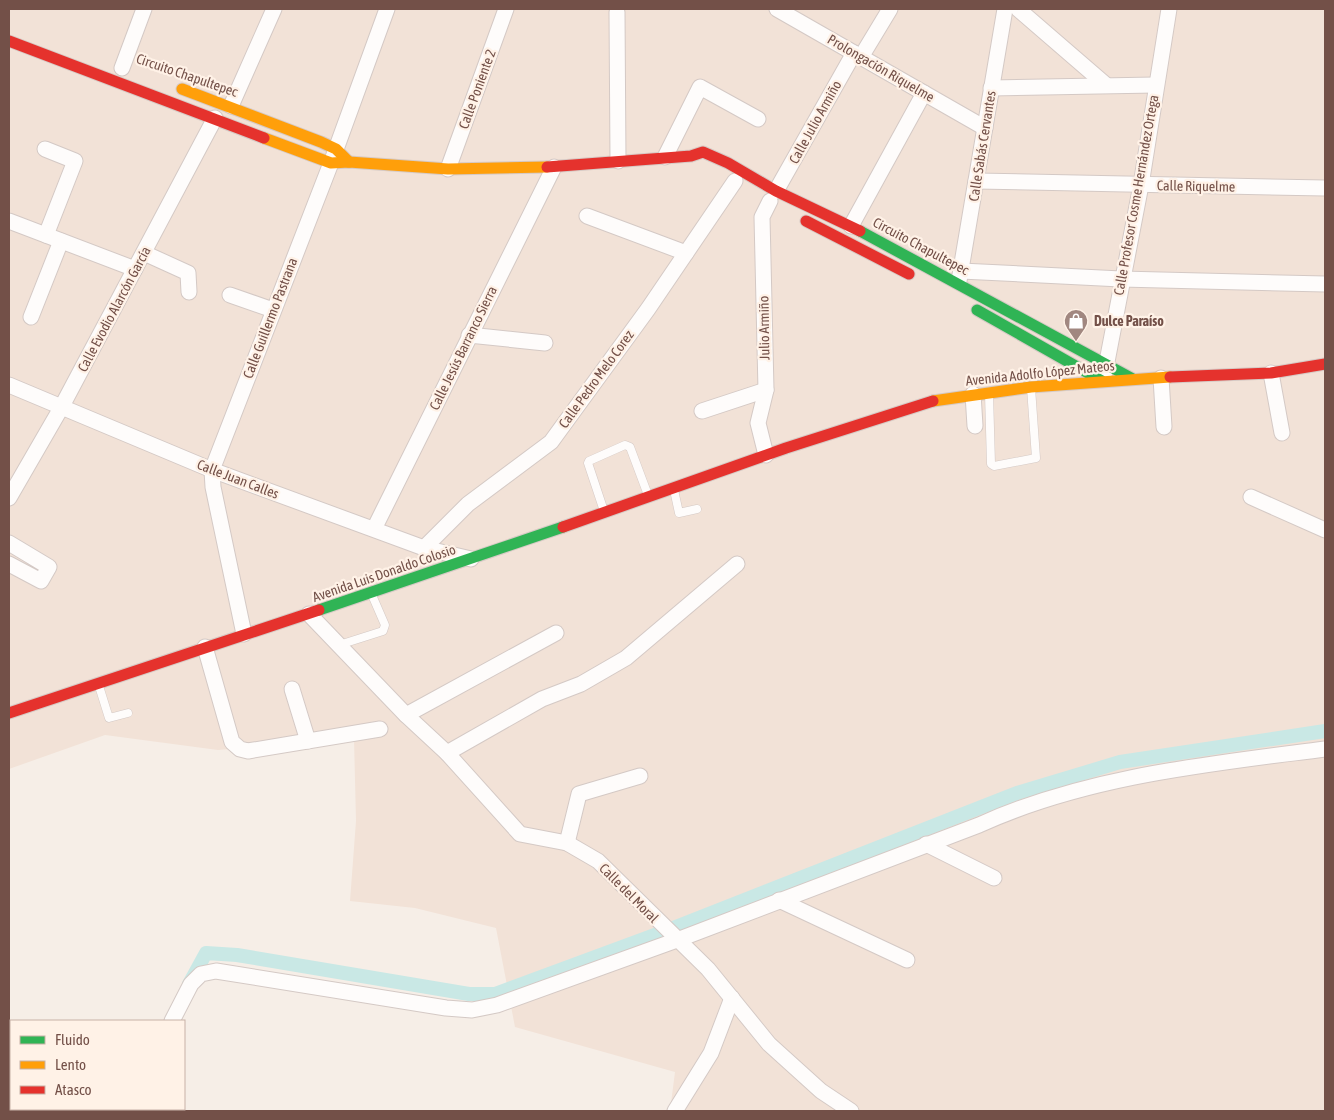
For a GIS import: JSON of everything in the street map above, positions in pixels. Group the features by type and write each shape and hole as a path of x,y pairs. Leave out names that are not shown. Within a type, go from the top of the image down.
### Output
{"main road":[{"path":"9,29 28,35"},
{"name":"Circuito Chapultepec","path":"9,41 215,118 349,162 448,169 554,167 665,156 691,156 703,152 719,159 775,199"},
{"name":"Circuito Chapultepec","path":"167,84 230,106 333,156"},
{"path":"691,156 699,165"},
{"name":"Circuito Chapultepec","path":"715,170 775,199 851,226 960,277 1133,379"},
{"path":"794,214 919,279"},
{"path":"969,306 1102,381"},
{"name":"Avenida Adolfo López Mateos","path":"766,455 936,400 1031,387 1133,379 1271,372 1325,364"},
{"name":"Avenida Luis Donaldo Colosio","path":"9,713 472,559 766,455"}],"street":[{"path":"122,68 144,9"},
{"path":"230,106 274,9"},
{"name":"Calle Guillermo Pastrana","path":"244,634 213,488 212,470 333,156 387,9"},
{"name":"Calle Poniente 2","path":"448,169 506,9"},
{"name":"Prolongación Riquelme","path":"778,9 985,128"},
{"name":"Calle Julio Armiño","path":"775,199 858,55 890,9"},
{"name":"Calle Sabás Cervantes","path":"960,277 1005,9"},
{"path":"1018,9 1106,85"},
{"name":"Calle Profesor Cosme Hernández Ortega","path":"1102,381 1108,364 1121,279 1141,185 1155,85 1169,9"},
{"path":"617,12 618,161"},
{"path":"991,88 1155,85"},
{"path":"665,156 700,88 758,118"},
{"path":"851,226 924,93"},
{"name":"Calle Evodio Alarcón García","path":"9,498 61,408 215,118"},
{"path":"45,149 75,161 46,235"},
{"name":"Calle Jesús Barranco Sierra","path":"374,529 554,167"},
{"name":"Calle Pedro Melo Corez","path":"424,548 468,504 551,442 735,181"},
{"name":"Calle Riquelme","path":"976,181 1325,188"},
{"name":"Julio Armiño","path":"766,455 758,423 766,390 762,217 775,199"},
{"path":"587,216 686,252"},
{"path":"9,221 135,269"},
{"path":"31,317 61,241"},
{"path":"144,253 188,274 189,292"},
{"path":"960,277 1325,284"},
{"path":"230,295 273,310"},
{"path":"469,335 545,343"},
{"path":"1271,372 1282,433"},
{"path":"1161,378 1164,428"},
{"name":"Calle Juan Calles","path":"9,385 212,470 424,548 472,559"},
{"path":"702,412 766,390"},
{"path":"973,394 975,426"},
{"path":"1251,497 1325,530"},
{"path":"9,543 49,567 41,582 9,564"},
{"path":"444,750 542,699 581,684 626,658 737,564"},
{"name":"Calle del Moral","path":"309,614 410,718 444,750 520,834 567,843 598,861 671,935 708,969 769,1044 821,1091 851,1111"},
{"path":"410,718 556,633"},
{"path":"205,647 232,742 240,749 248,751 380,729"},
{"path":"292,689 308,741"},
{"path":"173,1020 191,984 201,974 216,971 446,1008 472,1010 498,1005 671,935 779,900 1017,808 1078,788 1243,760 1325,749"},
{"path":"567,843 578,794 640,776"},
{"path":"926,844 994,878"},
{"path":"779,900 907,960"},
{"path":"674,1111 711,1053 732,998"}],"lane":[{"path":"990,392 991,464 994,466 1036,458 1031,387"},
{"path":"605,513 588,463 625,446 630,447 648,496"},
{"path":"673,488 679,513 697,509"},
{"path":"339,645 383,631 385,625 371,593"},
{"path":"98,682 109,718 128,713"}],"shaded area":[{"path":"9,9 1325,9 1325,1111 670,1111 675,1072 515,1027 496,928 415,908 350,901 356,821 354,739 218,750 105,735 9,769"}],"waterway":[{"path":"189,984 206,953 237,955 469,994 495,994 668,930 1017,793 1120,762 1325,731"}],"traffic: fast":[{"path":"860,231 1133,379"},
{"path":"977,310 1102,381"},
{"path":"319,610 563,527"}],"traffic: slow":[{"path":"182,89 321,142 336,149 349,162"},
{"path":"264,138 331,163 349,162 448,169 547,167"},
{"path":"933,401 1031,387 1170,377"}],"traffic: jam":[{"path":"9,41 264,138"},
{"path":"547,167 691,156 703,152 728,163 776,191 860,231"},
{"path":"806,221 909,274"},
{"path":"1170,377 1271,373 1325,364"},
{"path":"563,527 786,448 933,401"},
{"path":"9,713 319,610"}],"place":[{"name":"Dulce Paraíso","path":"1076,342"}]}
